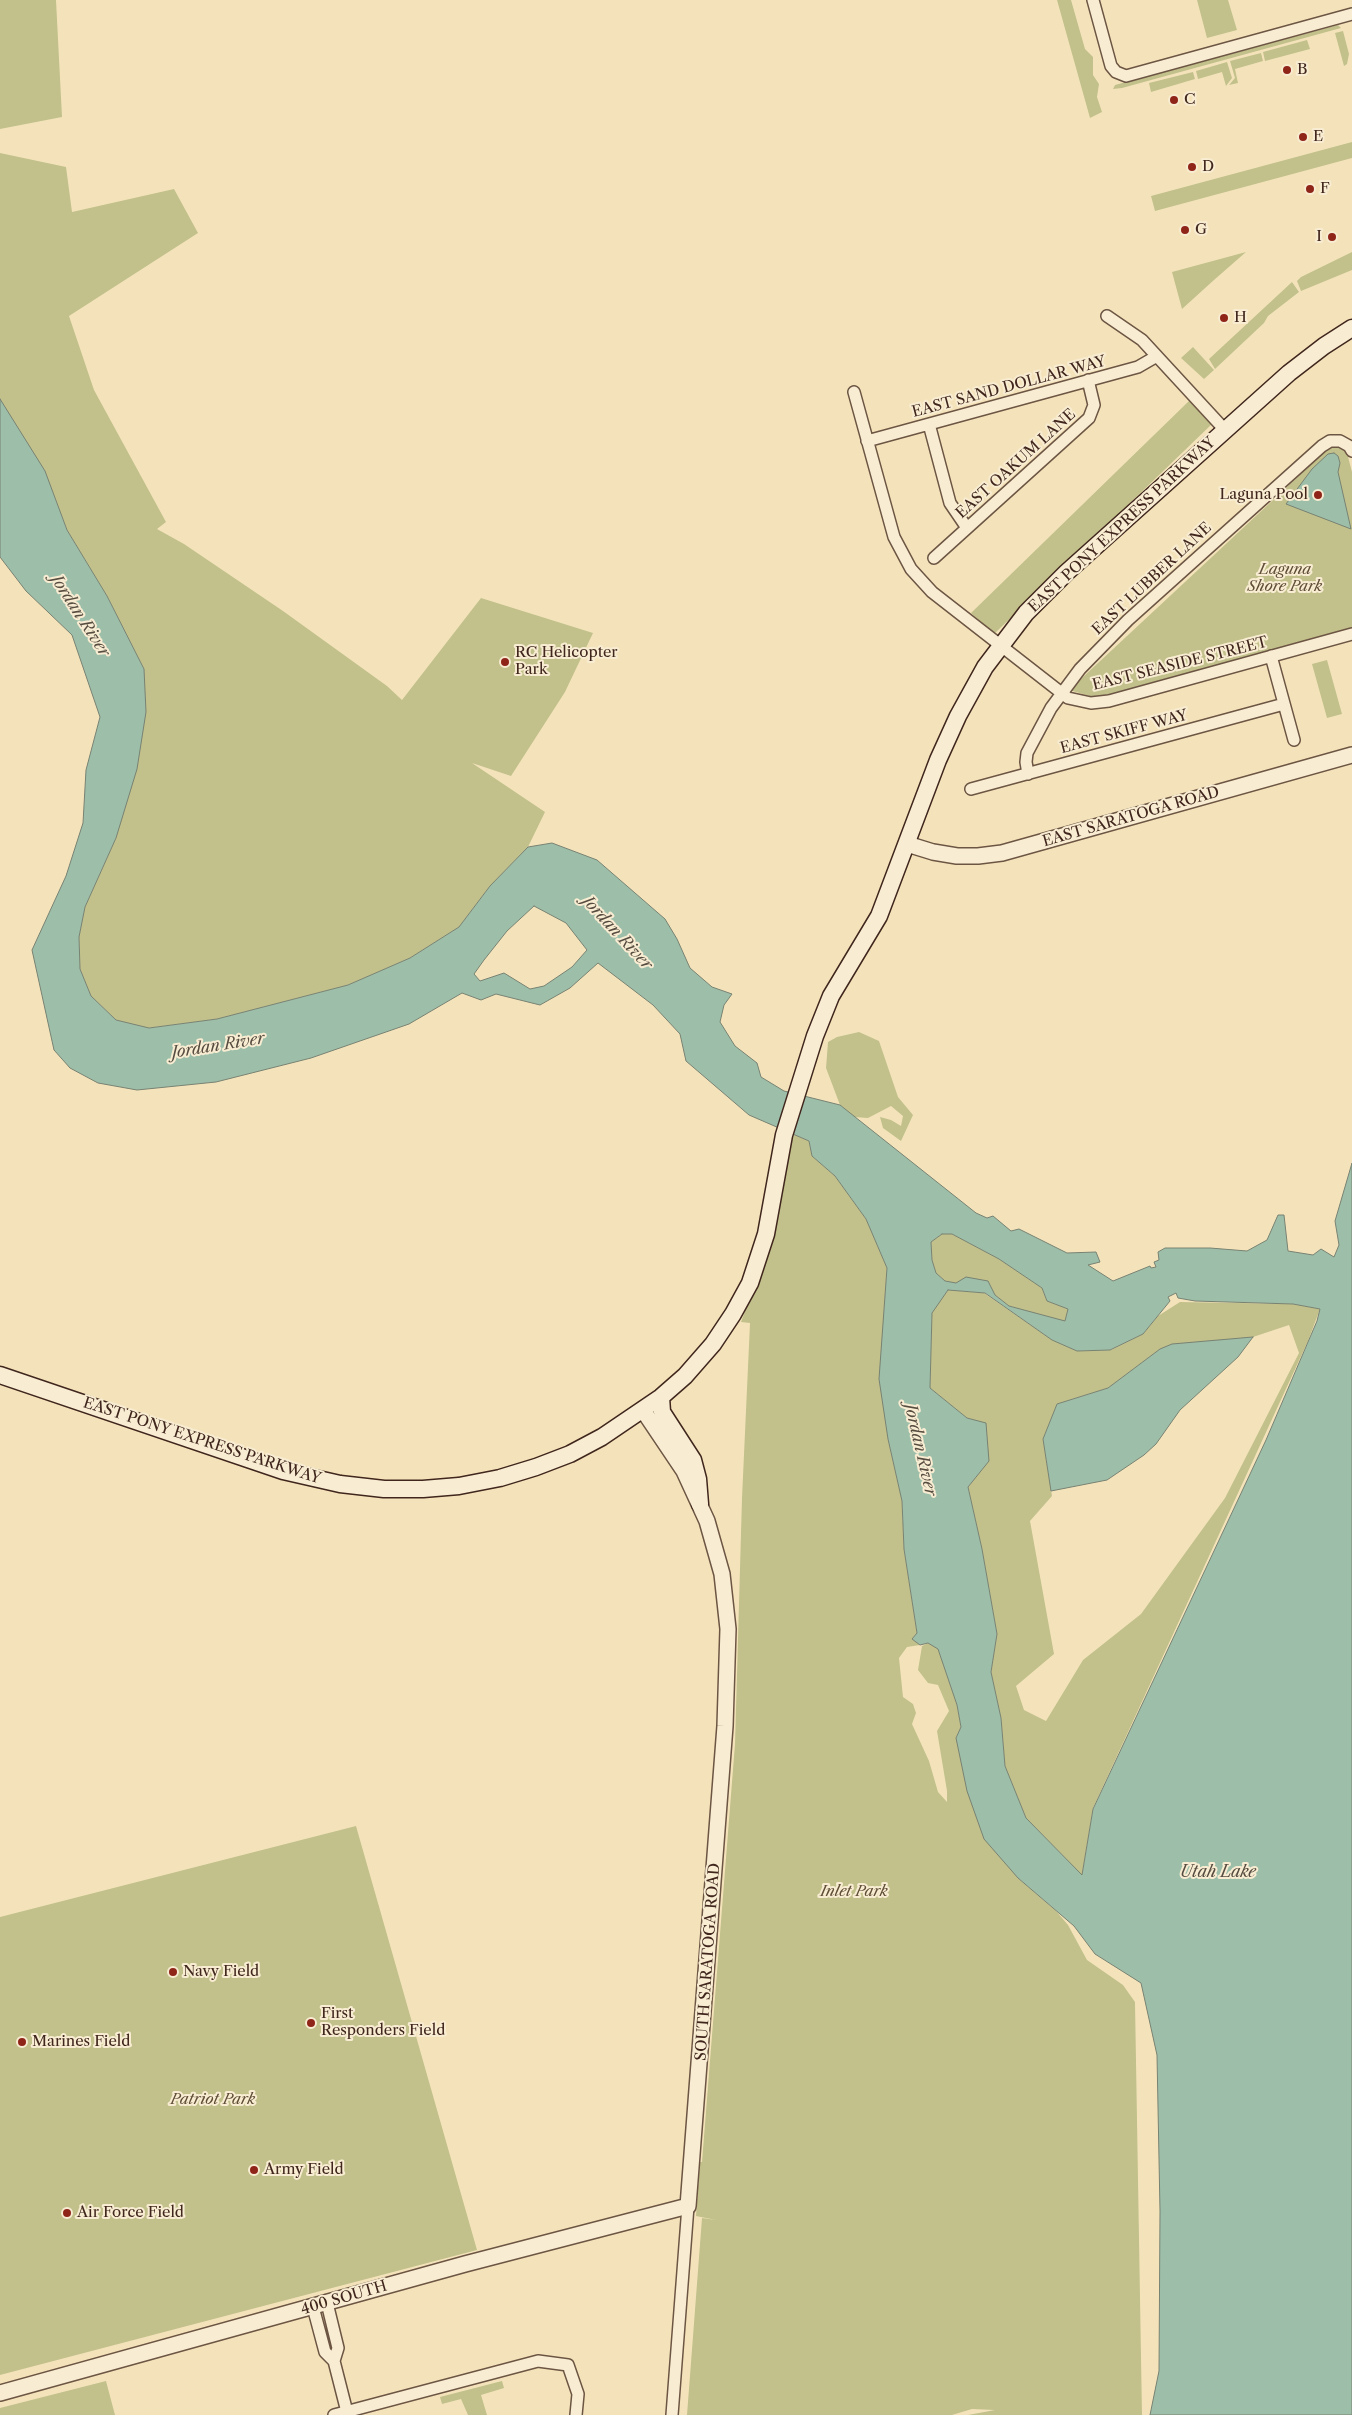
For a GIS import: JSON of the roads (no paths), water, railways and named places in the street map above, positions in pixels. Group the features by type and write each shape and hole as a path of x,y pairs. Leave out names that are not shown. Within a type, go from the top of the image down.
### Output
{"main road":[{"name":"EAST PONY EXPRESS PARKWAY","path":"861,945 912,809 938,760 966,699 1001,645 1053,585 1306,359 1352,328"},
{"name":"EAST PONY EXPRESS PARKWAY","path":"0,1375 283,1471 340,1484 384,1489 423,1489 459,1486 518,1473 578,1450 644,1410 695,1366 713,1344 733,1314 750,1282 766,1234 784,1135 797,1086 830,996 879,916 938,760"},
{"path":"661,1397 660,1409 663,1416 693,1460 702,1507"}],"street":[{"path":"1093,0 1114,69 1121,75 1131,75 1352,14"},
{"path":"1107,316 1133,333 1157,356 1225,430"},
{"name":"EAST SAND DOLLAR WAY","path":"867,441 1143,365 1157,356"},
{"name":"EAST OAKUM LANE","path":"934,558 1089,418 1094,405 1088,380"},
{"name":"EAST SEASIDE STREET","path":"854,392 894,536 905,561 917,578 932,592 1062,693 1082,702 1109,701 1352,634"},
{"path":"929,424 950,503 967,528"},
{"name":"EAST LUBBER LANE","path":"1028,774 1027,753 1051,708 1080,669 1159,591 1322,446 1330,441 1340,441 1352,451"},
{"path":"1271,656 1294,740"},
{"name":"EAST SKIFF WAY","path":"971,789 1284,704"},
{"name":"EAST SARATOGA ROAD","path":"907,844 933,852 957,856 1002,853 1352,755"},
{"name":"SOUTH SARATOGA ROAD","path":"644,1410 675,1455 702,1507 722,1574 727,1610 728,1653 724,1746 672,2415"},
{"name":"400 SOUTH","path":"0,2393 688,2206"},
{"path":"320,2305 338,2348 334,2361 347,2412"},
{"path":"334,2415 538,2361 568,2365 578,2394 576,2415"}],"water":[{"path":"0,399 45,471 67,530 107,596 144,669 146,712 137,769 116,838 85,907 79,937 80,969 91,996 116,1020 149,1028 217,1019 348,985 410,958 459,927 490,886 528,847 552,843 597,860 665,919 677,939 690,968 712,987 732,994 724,1005 720,1022 735,1046 757,1063 761,1077 784,1091 840,1105 976,1213 987,1218 993,1216 1011,1231 1019,1229 1067,1253 1096,1252 1100,1262 1088,1265 1113,1281 1150,1266 1151,1268 1156,1267 1154,1262 1159,1260 1158,1252 1165,1248 1210,1248 1247,1251 1267,1240 1278,1215 1284,1215 1288,1251 1313,1255 1321,1249 1334,1257 1339,1245 1335,1221 1352,1163 1352,2415 1150,2415 1159,2371 1160,2211 1157,2055 1141,1983 1095,1954 1074,1926 1018,1878 984,1839 967,1791 956,1738 961,1727 957,1705 938,1649 928,1643 920,1645 912,1639 917,1633 904,1549 902,1501 888,1439 879,1379 887,1268 866,1219 835,1176 812,1156 809,1141 749,1115 686,1061 680,1034 653,1005 598,963 570,988 540,1005 496,994 481,1000 462,993 409,1024 311,1058 216,1082 137,1090 98,1083 70,1068 54,1050 32,950 66,876 83,823 86,770 100,717 72,635 26,591 0,557","holes":["534,906 566,923 587,950 572,967 544,986 530,989 504,973 480,981 474,974 484,960 507,931","942,1234 952,1234 999,1259 1042,1288 1047,1301 1068,1309 1065,1321 1009,1306 995,1295 988,1281 966,1277 956,1283 945,1281 936,1273 932,1260 931,1242","948,1290 985,1293 1052,1340 1077,1351 1110,1350 1143,1334 1170,1301 1168,1297 1176,1293 1178,1298 1195,1301 1293,1304 1320,1309 1317,1321 1266,1440 1093,1809 1082,1875 1026,1818 1005,1766 1001,1718 991,1672 997,1634 982,1549 968,1487 989,1461 986,1423 967,1418 930,1388 932,1313"]},
{"name":"Laguna Pool","path":"1334,453 1338,456 1340,463 1338,472 1351,529 1286,504 1312,469 1328,454"},
{"path":"1253,1337 1238,1357 1180,1410 1156,1444 1144,1455 1107,1480 1051,1491 1043,1439 1057,1404 1108,1388 1160,1349 1172,1344"}],"place":[{"name":"B","path":"1287,70"},
{"name":"C","path":"1174,100"},
{"name":"E","path":"1303,137"},
{"name":"D","path":"1192,167"},
{"name":"F","path":"1310,189"},
{"name":"G","path":"1185,230"},
{"name":"I","path":"1332,237"},
{"name":"H","path":"1224,318"},
{"name":"Laguna Pool","path":"1318,495"},
{"name":"RC Helicopter Park","path":"505,662"},
{"name":"Navy Field","path":"173,1972"},
{"name":"First Responders Field","path":"311,2023"},
{"name":"Marines Field","path":"22,2042"},
{"name":"Army Field","path":"254,2170"},
{"name":"Air Force Field","path":"67,2213"}],"park label":[{"name":"Laguna Shore Park","path":"1285,578"},
{"name":"Inlet Park","path":"854,1892"},
{"name":"Patriot Park","path":"213,2100"}],"water label":[{"name":"Jordan River","path":"80,616"},
{"name":"Jordan River","path":"617,933"},
{"name":"Jordan River","path":"218,1046"},
{"name":"Jordan River","path":"920,1450"},
{"name":"Utah Lake","path":"1218,1872"}]}
